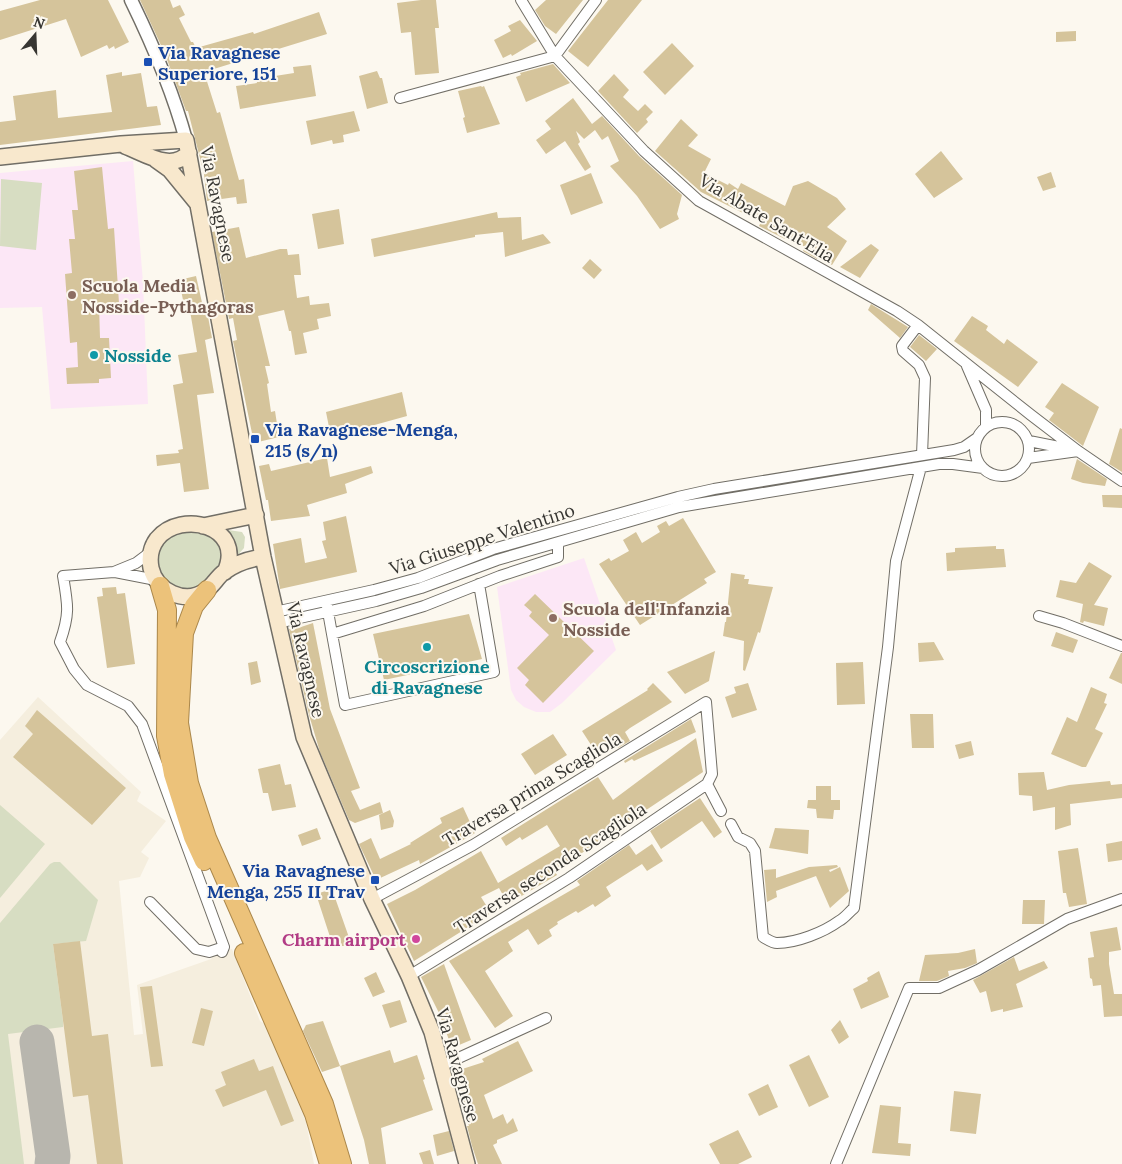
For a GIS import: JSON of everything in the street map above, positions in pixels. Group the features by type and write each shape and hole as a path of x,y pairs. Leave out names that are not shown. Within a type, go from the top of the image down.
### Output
{"highway":[{"path":"158,583 166,610 166,736 173,774 193,837 314,1114 329,1164"},
{"path":"207,590 194,606 184,633 179,723 189,782 207,838 324,1104 342,1164"}],"main road":[{"path":"0,158 121,144 188,147 182,160 170,163 121,144"},
{"name":"Via Ravagnese","path":"188,147 263,557 304,737 372,899 409,976 432,1032 467,1164"},
{"path":"151,157 170,170 200,208"},
{"path":"203,526 218,531 227,542 230,552 229,562 224,572 207,590 199,594 187,596 176,595 158,583 150,562 156,540 164,532 174,527 185,525 203,526 256,515"},
{"path":"224,572 245,560 263,557"}],"street":[{"path":"131,0 150,40 180,117 188,147"},
{"name":"Via Abate Sant'Elia","path":"521,0 555,56 644,151 699,200 897,311 1078,451 1122,480"},
{"path":"400,98 555,56 596,0"},
{"path":"918,326 902,346 903,351 919,365 925,378 922,455"},
{"name":"Via Abate Sant'Elia","path":"966,365 986,410 986,427"},
{"name":"Via Abate Sant'Elia","path":"986,410 1001,422"},
{"path":"1001,422 1010,423 1024,433 1028,441 1029,450 1028,458 1022,467 1014,474 1003,476 992,474 983,468 977,459 975,449 977,438 986,427 993,423 1001,422"},
{"name":"Via Giuseppe Valentino","path":"328,607 374,590 418,578 493,549 699,498 964,446 977,438"},
{"name":"Via Abate Sant'Elia","path":"1028,441 1078,451"},
{"path":"1028,458 1078,451"},
{"name":"Via Giuseppe Valentino","path":"276,618 421,588 496,560 679,507 699,498 939,464 983,468"},
{"path":"731,824 738,837 750,843 755,851 763,937 767,940 776,943 824,931 841,920 854,908 882,696 896,561 921,467"},
{"path":"332,634 424,606 479,584 558,557 558,543"},
{"path":"150,902 196,949 209,952 223,949 142,724 128,706 87,685 74,669 60,642 66,625 68,606 63,576 114,572 136,563 152,550"},
{"path":"114,572 158,583"},
{"path":"328,607 345,705 494,672 479,584"},
{"path":"1039,616 1072,626 1122,646"},
{"name":"Traversa prima Scagliola","path":"372,899 474,845 706,702 712,774 707,784"},
{"path":"707,784 721,811"},
{"name":"Traversa seconda Scagliola","path":"409,976 569,878 707,784"},
{"path":"836,1164 909,988 939,988 978,970 1066,919 1122,899"},
{"path":"442,1066 546,1018"}],"shaded area":[{"name":"Scuola Media Nosside-Pythagoras","path":"133,161 143,282 148,404 51,409 42,307 0,308 0,173"},
{"name":"Scuola dell'Infanzia Nosside","path":"584,558 616,650 562,703 550,712 536,712 524,707 516,700 511,690 497,587"},
{"path":"38,697 141,792 137,801 166,821 141,852 149,858 140,877 119,881 134,1035 143,1034 137,985 211,959 215,954 232,949 260,1021 265,1024 306,1122 314,1164 0,1164 0,740"}],"green space":[{"path":"1,179 42,183 36,250 0,246"},
{"path":"228,530 242,532 245,537 244,548 237,556 236,546"},
{"path":"201,531 216,537 224,554 213,574 201,585 188,591 178,589 160,578 158,555 160,547 170,537"},
{"path":"0,805 45,844 0,898"},
{"path":"60,862 98,900 86,941 53,944 63,1027 8,1034 24,1164 0,1164 0,923 50,864"}],"building":[{"path":"40,0 108,0 129,42 115,49 114,46 109,49 107,45 81,57 66,19 0,40 0,11"},
{"path":"140,0 170,0 173,8 180,5 185,15 179,18 196,48 253,32 254,34 319,12 327,34 204,72 217,113 220,112 239,180 244,179 247,203 237,204 236,197 207,201 204,174 188,111 186,111 165,54"},
{"path":"436,0 439,28 435,28 439,73 415,75 411,32 401,33 397,3"},
{"path":"546,0 583,0 556,34 545,26 535,10"},
{"path":"608,0 642,0 588,67 568,51"},
{"path":"520,20 537,41 512,56 511,54 503,58 494,40 511,31 508,26"},
{"path":"1076,31 1076,41 1056,42 1056,32"},
{"path":"672,43 694,66 665,95 643,72"},
{"path":"553,64 570,83 526,102 516,77 521,75 520,73"},
{"path":"311,65 316,96 240,109 236,86 257,83 256,79 294,73 293,67"},
{"path":"377,71 380,78 382,78 388,103 367,109 359,76"},
{"path":"122,72 122,76 141,73 147,107 157,106 161,125 0,145 0,122 16,120 13,96 56,90 58,118 112,112 106,75"},
{"path":"614,74 629,90 623,97 638,111 645,104 653,112 646,119 648,122 637,133 598,91"},
{"path":"484,86 500,124 467,133 458,91"},
{"path":"573,98 592,124 602,116 639,156 682,195 677,214 679,219 660,229 637,196 610,166 619,161 608,136 602,140 595,130 584,139 576,131 580,142 578,144 591,167 585,171 565,141 546,154 536,140 551,129 545,121"},
{"path":"354,111 360,131 343,135 344,142 333,144 332,140 311,145 306,121"},
{"path":"681,119 698,135 688,146 711,159 704,173 728,185 729,183 738,189 741,183 785,206 793,186 808,181 837,198 846,209 827,227 847,241 832,265 803,251 805,247 787,237 785,239 759,226 761,222 701,192 655,151"},
{"path":"941,151 963,179 934,198 915,174"},
{"path":"102,167 108,229 114,228 119,303 99,304 100,338 109,338 111,378 99,379 99,383 67,384 66,368 78,367 77,342 70,343 65,274 72,273 69,239 75,239 72,210 78,210 74,171"},
{"path":"1051,172 1056,187 1043,191 1037,177"},
{"path":"591,173 603,203 571,215 560,185"},
{"path":"339,209 344,244 318,249 312,214"},
{"path":"497,212 498,218 521,217 522,240 543,234 551,243 505,257 503,232 475,235 475,237 374,257 371,239"},
{"path":"239,227 246,258 280,249 287,249 288,255 299,254 301,275 294,275 297,298 309,296 310,305 329,303 331,316 317,319 319,329 303,333 307,353 295,355 291,331 289,331 284,310 258,316 270,366 265,366 269,383 267,384 271,412 275,411 279,437 254,443 233,341 237,340 233,318 229,319 212,232"},
{"path":"871,244 879,250 860,278 840,267"},
{"path":"590,259 602,270 594,279 582,268"},
{"path":"196,276 203,307 206,306 212,338 205,340 214,393 197,395 209,489 184,492 180,463 157,466 156,455 179,453 178,450 183,449 173,385 183,383 178,355 197,352 188,299 183,300 179,280"},
{"path":"871,304 908,327 900,338 868,310"},
{"path":"972,316 988,326 986,330 1004,344 1007,339 1038,362 1018,387 954,341"},
{"path":"919,335 937,349 926,361 910,347"},
{"path":"1062,383 1099,407 1083,446 1049,420 1054,413 1045,407"},
{"path":"402,392 407,416 331,437 326,412"},
{"path":"1120,428 1122,429 1122,472 1109,464"},
{"path":"327,458 330,477 371,466 373,473 345,484 347,493 307,505 310,516 271,521 268,500 266,500 259,466 269,464 271,471"},
{"path":"1077,459 1107,479 1105,486 1071,479"},
{"path":"1102,495 1122,495 1122,508 1103,507"},
{"path":"346,516 357,572 280,589 273,544 301,538 305,563 327,558 322,541 326,540 323,522"},
{"path":"683,518 716,572 704,579 707,583 640,625 599,564 609,558 611,561 629,551 623,540 636,532 642,543 660,532 657,526 666,521 669,526"},
{"path":"996,546 996,549 1004,549 1006,567 947,571 946,553 955,552 955,548"},
{"path":"1089,562 1112,576 1094,605 1108,608 1104,626 1084,621 1083,623 1080,622 1083,604 1056,597 1060,580 1076,583"},
{"path":"731,573 745,575 744,579 749,579 748,584 773,587 760,633 758,632 745,671 743,670 744,641 723,636"},
{"path":"116,587 117,594 125,593 135,664 107,668 97,597 103,596 102,588"},
{"path":"535,594 594,651 543,703 525,685 529,680 517,668 549,635 529,616 532,612 524,605"},
{"name":"Circoscrizione di Ravagnese","path":"469,614 482,659 384,680 373,634"},
{"path":"313,623 330,709 360,788 351,791 360,810 380,802 383,813 355,823 349,820 320,752 309,715 289,629"},
{"path":"1056,632 1078,640 1073,653 1051,646"},
{"path":"934,642 944,660 919,662 918,643"},
{"path":"715,651 709,681 685,694 667,672"},
{"path":"1122,653 1122,684 1109,678"},
{"path":"257,661 261,682 251,685 248,663"},
{"path":"863,662 865,704 837,705 836,663"},
{"path":"653,683 672,702 625,732 630,741 618,748 613,740 595,751 582,731 648,690"},
{"path":"748,683 757,710 732,718 725,697 736,693 734,687"},
{"path":"1091,687 1107,694 1104,703 1107,704 1095,729 1103,733 1086,767 1082,767 1051,754 1067,717 1077,722"},
{"path":"37,710 126,788 92,825 13,757 33,734 25,726"},
{"path":"910,714 933,714 934,748 912,748"},
{"path":"691,719 696,732 634,761 632,759 625,763 624,761"},
{"path":"553,734 567,755 535,775 521,754"},
{"path":"696,738 703,772 555,871 557,875 508,904 499,888 481,897 491,913 414,961 387,904 415,890 481,851 498,883 560,846 547,825 522,840 520,837 506,846 501,838 598,777 613,800"},
{"path":"971,741 974,755 959,759 955,745"},
{"path":"280,764 285,785 291,784 296,807 272,811 268,793 263,793 258,769"},
{"path":"1044,772 1047,790 1069,785 1110,781 1111,785 1122,784 1122,798 1070,804 1071,825 1055,830 1055,807 1033,811 1032,796 1019,795 1018,773"},
{"path":"816,786 831,786 831,800 840,800 840,810 834,810 833,819 817,818 816,809 807,808 808,800 816,800"},
{"path":"700,798 722,832 714,838 702,821 661,849 650,831"},
{"path":"463,807 475,833 420,864 419,860 376,880 359,844 371,838 380,859 411,844 442,823 440,818"},
{"path":"390,810 394,821 393,827 381,830 379,815"},
{"path":"317,828 321,839 302,846 298,835"},
{"path":"775,828 809,830 808,854 769,848"},
{"path":"1122,841 1122,860 1108,862 1106,844"},
{"path":"652,844 663,861 647,871 642,864 606,887 611,896 595,907 593,904 557,922 558,924 549,930 552,936 538,945 528,929 508,942 513,951 485,971 513,1016 495,1028 449,961 580,885 577,881 629,845 636,855"},
{"path":"1078,848 1087,904 1069,907 1066,893 1063,893 1058,851"},
{"path":"837,865 838,867 829,870 830,872 840,867 849,891 830,908 816,876 776,891 777,897 767,902 764,870 776,869 776,878 809,867"},
{"path":"332,889 352,946 333,946 316,894"},
{"path":"1023,900 1045,900 1044,924 1022,924"},
{"path":"1117,927 1121,950 1109,952 1109,964 1114,994 1122,994 1122,1016 1104,1017 1101,985 1093,986 1092,979 1090,978 1088,958 1094,957 1090,932"},
{"path":"80,941 92,1036 108,1034 123,1164 97,1164 88,1095 73,1097 53,944"},
{"path":"975,949 977,963 965,968 948,971 949,976 937,981 919,981 925,955 958,953"},
{"path":"1014,957 1019,971 1044,961 1048,968 1016,984 1023,1007 1003,1012 1003,1009 991,1012 986,991 980,993 973,980"},
{"path":"444,964 471,1040 452,1048 439,1013 421,977"},
{"path":"879,971 889,997 861,1009 853,989 868,981 867,978"},
{"path":"376,972 385,992 373,997 364,978"},
{"path":"152,986 163,1066 151,1067 140,987"},
{"path":"400,1000 407,1022 390,1028 382,1005"},
{"path":"201,1008 213,1011 204,1046 192,1043"},
{"path":"840,1020 849,1037 839,1044 831,1030"},
{"path":"323,1021 340,1066 322,1072 303,1031 306,1025"},
{"path":"518,1041 533,1071 484,1095 493,1119 503,1114 507,1124 513,1118 518,1131 497,1140 497,1143 493,1145 502,1164 478,1164 453,1072 484,1062 482,1059"},
{"path":"390,1050 394,1063 417,1055 433,1110 381,1128 386,1164 369,1164 364,1140 340,1066"},
{"path":"809,1055 829,1097 809,1107 789,1065"},
{"path":"254,1059 259,1071 273,1066 294,1121 281,1126 266,1090 223,1107 215,1090 226,1085 221,1072"},
{"path":"768,1084 778,1107 759,1116 748,1094"},
{"path":"954,1091 981,1094 976,1134 950,1131"},
{"path":"880,1105 901,1107 898,1143 911,1144 910,1156 872,1153"},
{"path":"738,1130 752,1157 738,1164 720,1164 709,1144"},
{"path":"449,1131 454,1151 437,1156 433,1135"},
{"path":"430,1150 434,1164 423,1164 419,1153"}],"taxiway":[{"path":"37,1042 53,1156 52,1164"}],"place":[{"name":"Via Ravagnese Superiore, 151","path":"148,62"},
{"name":"Scuola Media Nosside-Pythagoras","path":"72,295"},
{"name":"Nosside","path":"94,355"},
{"name":"Via Ravagnese-Menga, 215 (s/n)","path":"255,439"},
{"name":"Scuola dell'Infanzia Nosside","path":"553,618"},
{"name":"Circoscrizione di Ravagnese","path":"427,647"},
{"name":"Via Ravagnese Menga, 255 II Trav","path":"375,880"},
{"name":"Charm airport","path":"416,939"}]}
